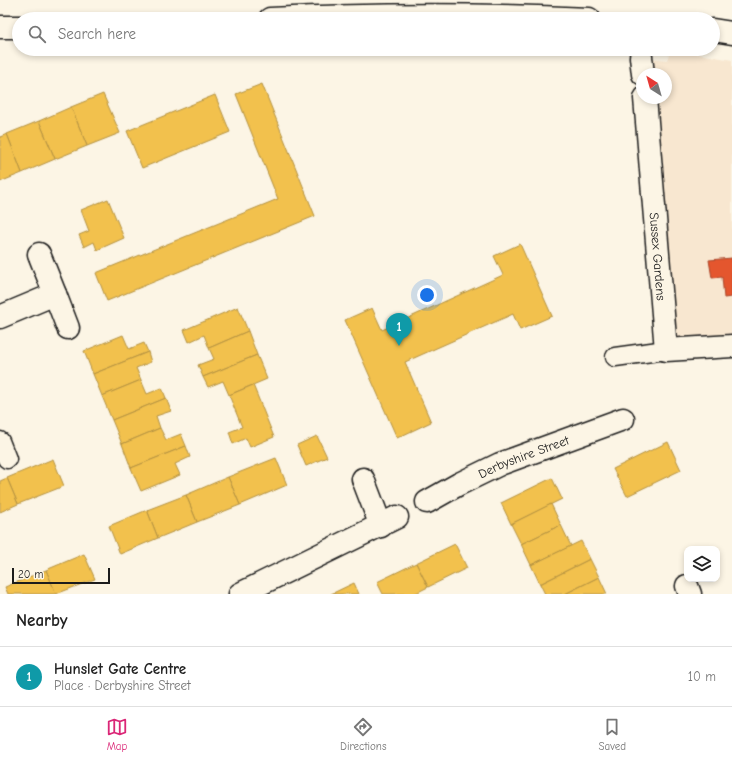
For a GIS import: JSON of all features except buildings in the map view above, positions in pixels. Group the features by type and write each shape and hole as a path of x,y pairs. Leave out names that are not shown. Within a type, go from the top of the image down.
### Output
{"street":[{"path":"0,27 12,27"},
{"path":"720,31 732,33"},
{"name":"Sussex Gardens","path":"646,104 666,350"},
{"path":"38,254 68,328"},
{"path":"0,317 55,294"},
{"path":"666,350 732,346"},
{"name":"Derbyshire Street","path":"427,502 500,464 623,420"},
{"path":"240,594 389,522 363,479"}],"lane":[{"path":"615,357 666,350"},
{"path":"0,441 7,459"}],"shaded area":[{"path":"668,56 710,56 732,60 732,346 666,350 646,104 672,104 672,68 642,68 641,57 667,60"}],"place":[{"name":"Hunslet Gate Centre","path":"399,346"}]}
